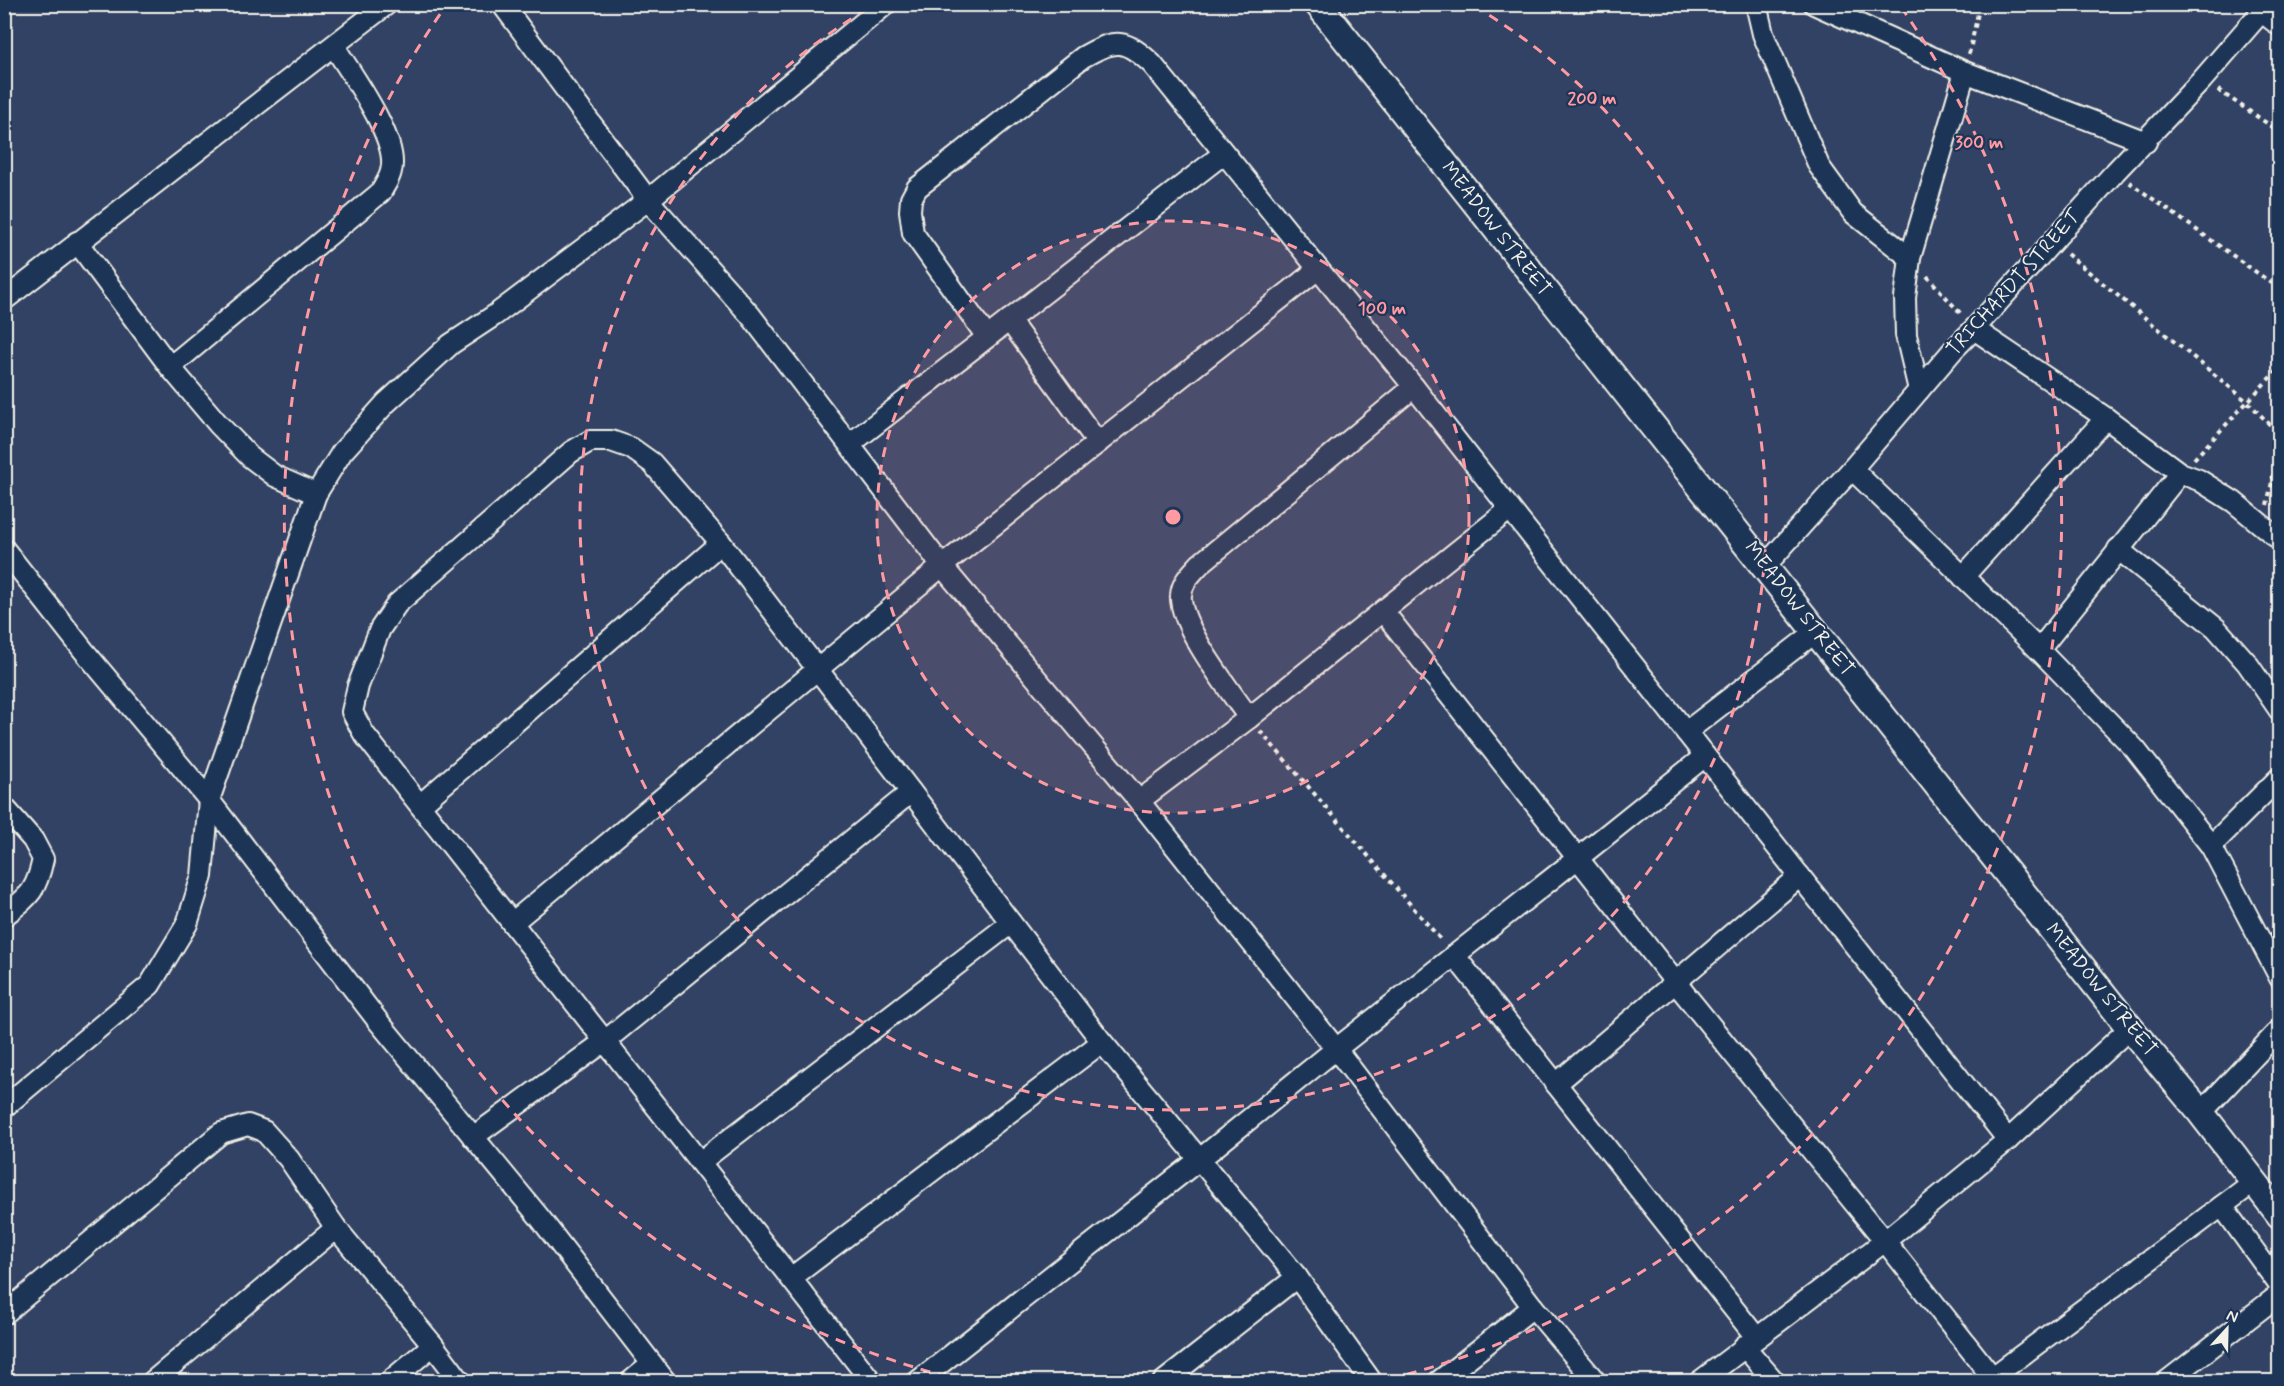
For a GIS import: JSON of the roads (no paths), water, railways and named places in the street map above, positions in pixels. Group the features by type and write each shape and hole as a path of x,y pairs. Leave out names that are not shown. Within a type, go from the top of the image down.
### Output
{"street":[{"path":"4,300 387,4"},
{"path":"502,4 648,200 751,316 942,566 1139,801 1336,1049 1533,1307 1596,1382"},
{"path":"4,1107 150,986 187,924 202,876 209,800 316,494 342,452 386,403 451,344 495,315 648,200 886,4"},
{"name":"MEADOW STREET","path":"1318,4 2280,1215"},
{"path":"1756,4 1763,34 1819,166 1853,213 1910,258"},
{"path":"1814,4 1965,72 2145,142"},
{"path":"2265,8 2280,26"},
{"name":"TRICHARDT STREET","path":"1765,566 1852,470 1954,349 2202,80 2265,8"},
{"path":"987,338 913,233 911,199 917,188 1060,74 1105,45 1118,44 1135,49 1152,64 1414,387 2008,1140"},
{"path":"170,367 381,192 392,171 391,149 383,128 334,46"},
{"path":"1919,390 1906,335 1905,298 1910,258 1965,72"},
{"path":"850,444 1223,154"},
{"path":"77,242 170,367 250,457 275,476 316,494"},
{"path":"512,923 942,566 1317,269"},
{"path":"1009,320 1098,443"},
{"path":"1974,329 2106,418 2180,473 2199,480 2234,502 2280,540"},
{"path":"1249,718 1185,619 1180,598 1183,583 1200,564 1414,387"},
{"path":"1963,577 2106,418"},
{"path":"872,1382 364,734 352,712 358,686 380,629 397,604 562,459 590,441 611,441 631,448 652,463 721,543 1102,1042 1297,1277 1372,1382"},
{"path":"1852,470 2039,650 2135,749 2211,846 2280,978"},
{"path":"2039,650 2180,473"},
{"path":"1139,801 1249,718 1510,509"},
{"path":"420,805 721,543"},
{"path":"4,549 84,651 209,800 378,1021 540,1218 666,1382"},
{"path":"2118,549 2216,628 2247,663 2280,711"},
{"path":"1383,611 1676,983 1885,1241 1991,1380 2254,1182"},
{"path":"1686,732 1817,631"},
{"path":"917,1382 1705,756"},
{"path":"2211,846 2280,777"},
{"path":"473,1137 605,1041 911,792"},
{"path":"4,807 33,840 43,859 31,894 4,916"},
{"path":"1556,1084 1800,876"},
{"path":"700,1162 1011,923"},
{"path":"1454,955 1556,1084 1750,1342 1775,1382"},
{"path":"1699,1382 1885,1241 2008,1140 2130,1028"},
{"path":"2201,1113 2280,1029"},
{"path":"791,1278 1102,1042"},
{"path":"4,1314 221,1133 248,1125 264,1131 289,1159 336,1228 433,1344 460,1382"},
{"path":"2222,1206 2280,1286"},
{"path":"153,1382 336,1228"},
{"path":"1163,1382 1297,1277"},
{"path":"2166,1382 2280,1294"},
{"path":"1438,1382 1533,1307"},
{"path":"389,1382 433,1344"},
{"path":"630,1382 652,1364"}]}
